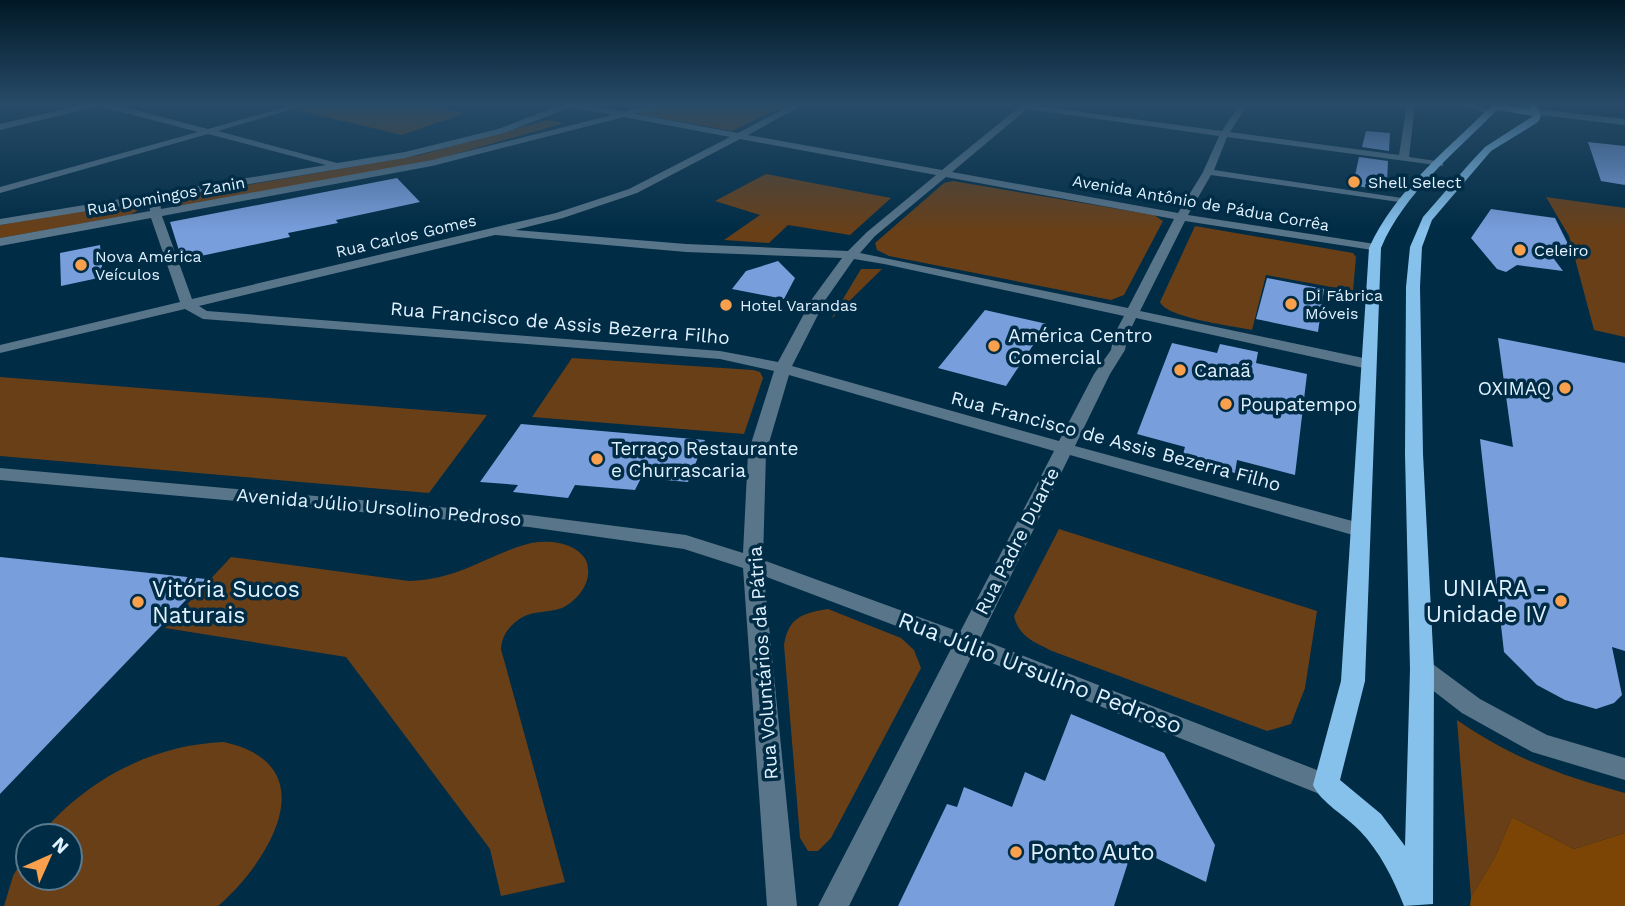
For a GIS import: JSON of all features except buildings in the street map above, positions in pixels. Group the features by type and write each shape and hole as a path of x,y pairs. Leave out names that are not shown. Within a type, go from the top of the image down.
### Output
{"main road":[{"path":"1418,905 1403,865 1388,844 1357,807 1326,785 1353,681 1375,248 1385,225 1402,201 1458,146"},
{"path":"1418,905 1422,669 1414,454 1413,287 1416,247 1427,219 1492,146"}],"street":[{"path":"0,190 155,146"},
{"path":"262,146 340,166"},
{"name":"Rua Domingos Zanin","path":"0,222 444,146"},
{"name":"Rua Domingos Zanin","path":"0,242 158,218 432,163 499,146"},
{"name":"Rua Carlos Gomes","path":"0,349 499,232 633,191 718,146"},
{"name":"Avenida Antônio de Pádua Corrêa","path":"793,146 1181,217 1375,248"},
{"name":"Rua Voluntários da Pátria","path":"782,906 753,564 757,453 783,368 819,299 851,255 871,234 977,146"},
{"name":"Rua Padre Duarte","path":"833,906 964,642 1102,374 1118,350 1121,335 1181,217 1208,172 1219,146"},
{"path":"1320,146 1440,164"},
{"path":"1404,157 1405,146"},
{"path":"1208,172 1402,201"},
{"path":"154,196 158,218 187,304"},
{"path":"0,254 158,218"},
{"path":"499,232 686,248 851,255 884,260 1368,364"},
{"name":"Rua Francisco de Assis Bezerra Filho","path":"187,304 202,315 720,355 783,368 1360,530"},
{"name":"Avenida Júlio Ursolino Pedroso","path":"0,474 599,528 686,542 753,564"},
{"name":"Rua Júlio Ursulino Pedroso","path":"753,564 964,642 1326,785"},
{"path":"1422,669 1471,706 1541,744 1625,769"}],"shaded area":[{"path":"452,146 483,146 431,161 191,205 175,206 173,202 195,194 420,155"},
{"path":"766,174 891,198 850,235 788,225 769,243 724,240 760,215 715,201"},
{"path":"953,181 1154,215 1163,221 1124,295 1111,300 889,256 877,250 875,243 944,183"},
{"path":"1546,197 1625,208 1625,337 1594,330 1569,236"},
{"path":"121,204 136,205 137,211 130,215 0,238 0,225"},
{"path":"1195,226 1353,253 1356,257 1353,291 1266,275 1252,330 1175,313 1160,302"},
{"path":"861,269 882,269 831,319"},
{"path":"572,358 753,370 760,372 763,378 744,434 532,417"},
{"path":"0,377 487,415 429,493 0,456"},
{"path":"1059,529 1317,611 1305,688 1291,724 1267,731 1052,651 1023,634 1014,616"},
{"path":"550,542 569,546 582,555 588,569 587,581 572,602 562,608 521,618 507,631 501,649 565,882 501,896 490,849 346,657 165,628 231,557 409,581 444,576 531,543"},
{"path":"828,609 901,638 914,650 921,668 831,838 818,851 808,851 800,838 784,645 789,629 798,618"},
{"path":"1457,720 1498,745 1538,764 1625,793 1625,833 1574,849 1512,817 1495,857 1471,897"},
{"path":"224,742 255,754 274,771 281,792 280,815 270,840 238,887 218,906 4,906 14,874 14,892 84,892 84,822 52,822 77,798 122,769 171,750"},
{"path":"1512,817 1574,849 1625,833 1625,906 1470,906 1471,897 1495,857"}],"place":[{"name":"Shell Select","path":"1354,182"},
{"name":"Celeiro","path":"1520,250"},
{"name":"Nova América Veículos","path":"81,265"},
{"name":"Di Fábrica Móveis","path":"1291,304"},
{"name":"Hotel Varandas","path":"726,305"},
{"name":"América Centro Comercial","path":"994,346"},
{"name":"Canaã","path":"1180,370"},
{"name":"OXIMAQ","path":"1565,388"},
{"name":"Poupatempo","path":"1226,404"},
{"name":"Terraço Restaurante e Churrascaria","path":"597,459"},
{"name":"UNIARA - Unidade IV","path":"1561,601"},
{"name":"Vitória Sucos Naturais","path":"138,602"},
{"name":"Ponto Auto","path":"1016,852"}]}
